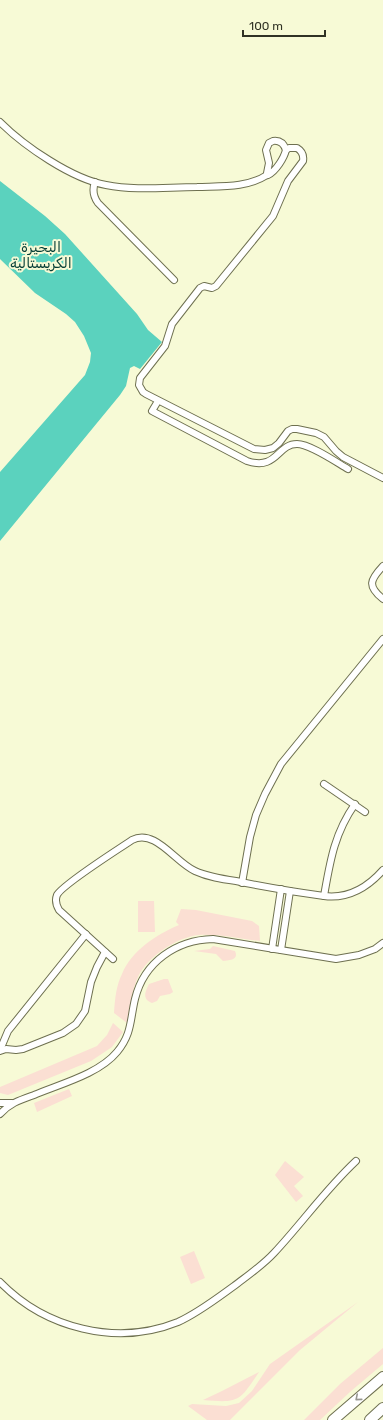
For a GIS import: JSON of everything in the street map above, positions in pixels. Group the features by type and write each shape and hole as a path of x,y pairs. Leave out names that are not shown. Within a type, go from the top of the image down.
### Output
{"main road":[{"path":"333,1420 383,1377"},
{"path":"370,1420 383,1408"}],"street":[{"path":"0,122 16,136 46,157 72,172 95,182 115,186 147,188 248,184 271,174 278,166 286,150 282,143 278,141 273,141 267,145 266,152 269,163 267,175"},
{"path":"286,150 289,148 297,148 303,153 304,157 303,161 288,181 273,216 216,286 212,288 204,286 200,288 172,324 165,346 140,378 139,386 143,392 158,401 250,448 258,450 273,448 292,429 319,434 326,439 343,457 383,478"},
{"path":"95,182 93,194 98,203 174,280"},
{"path":"158,401 152,410 247,461 255,463 267,462 286,447 298,444 310,448 348,469"},
{"path":"383,566 374,576 372,584 375,592 383,599"},
{"path":"242,883 254,821 265,794 281,764 383,639"},
{"path":"324,784 365,812"},
{"path":"324,896 333,848 344,821 355,804"},
{"path":"113,959 59,910 56,903 58,895 61,891 96,864 132,840 138,838 145,837 152,839 193,870 210,876 242,883 324,896 337,896 356,891 368,884 383,870"},
{"path":"272,949 281,889"},
{"path":"281,950 290,891"},
{"path":"277,918 286,919"},
{"path":"86,934 8,1031 0,1051 23,1049 63,1033 76,1024 85,1011 93,978 105,952"},
{"path":"0,1114 12,1104 94,1070 111,1059 127,1037 132,1024 137,992 143,977 159,958 173,949 192,941 213,939 327,958 342,958 359,955 375,949 383,943"},
{"path":"4,1042 11,1050"},
{"path":"0,1103 12,1104"},
{"path":"0,1282 22,1302 63,1324 110,1332 136,1332 151,1330 167,1325 188,1317 207,1305 257,1268 273,1254 333,1184 356,1161"}],"shaded area":[{"path":"138,901 154,901 155,932 138,932"},
{"path":"181,909 196,910 252,921 259,926 260,941 222,936 199,935 172,944 155,955 148,962 138,977 132,994 127,1023 114,1013 117,988 122,974 132,958 146,944 162,933 179,925 176,922"},
{"path":"213,946 235,951 236,956 233,959 223,961 216,954 194,951 210,949"},
{"path":"168,979 173,992 160,996 157,1001 152,1003 145,995 149,984"},
{"path":"113,1023 123,1032 112,1047 91,1061 8,1095 0,1093 0,1087 97,1046 107,1035"},
{"path":"69,1089 72,1096 37,1112 34,1103"},
{"path":"285,1161 304,1177 294,1186 303,1196 296,1202 275,1175"},
{"path":"194,1251 205,1278 191,1284 180,1257"},
{"path":"358,1302 300,1350 230,1420 207,1420 188,1406 192,1404 226,1406 239,1403 252,1391 270,1364"},
{"path":"383,1348 383,1364 320,1420 304,1420 340,1384"},
{"path":"259,1372 242,1395 237,1398 224,1401 203,1400 222,1391"}],"water":[{"name":"البحيرة الكريستالية","path":"0,181 45,216 65,234 137,314 148,330 162,342 140,369 134,366 130,368 126,386 120,395 0,541 0,472 85,375 90,362 91,353 84,336 75,322 35,293 0,259"}]}
